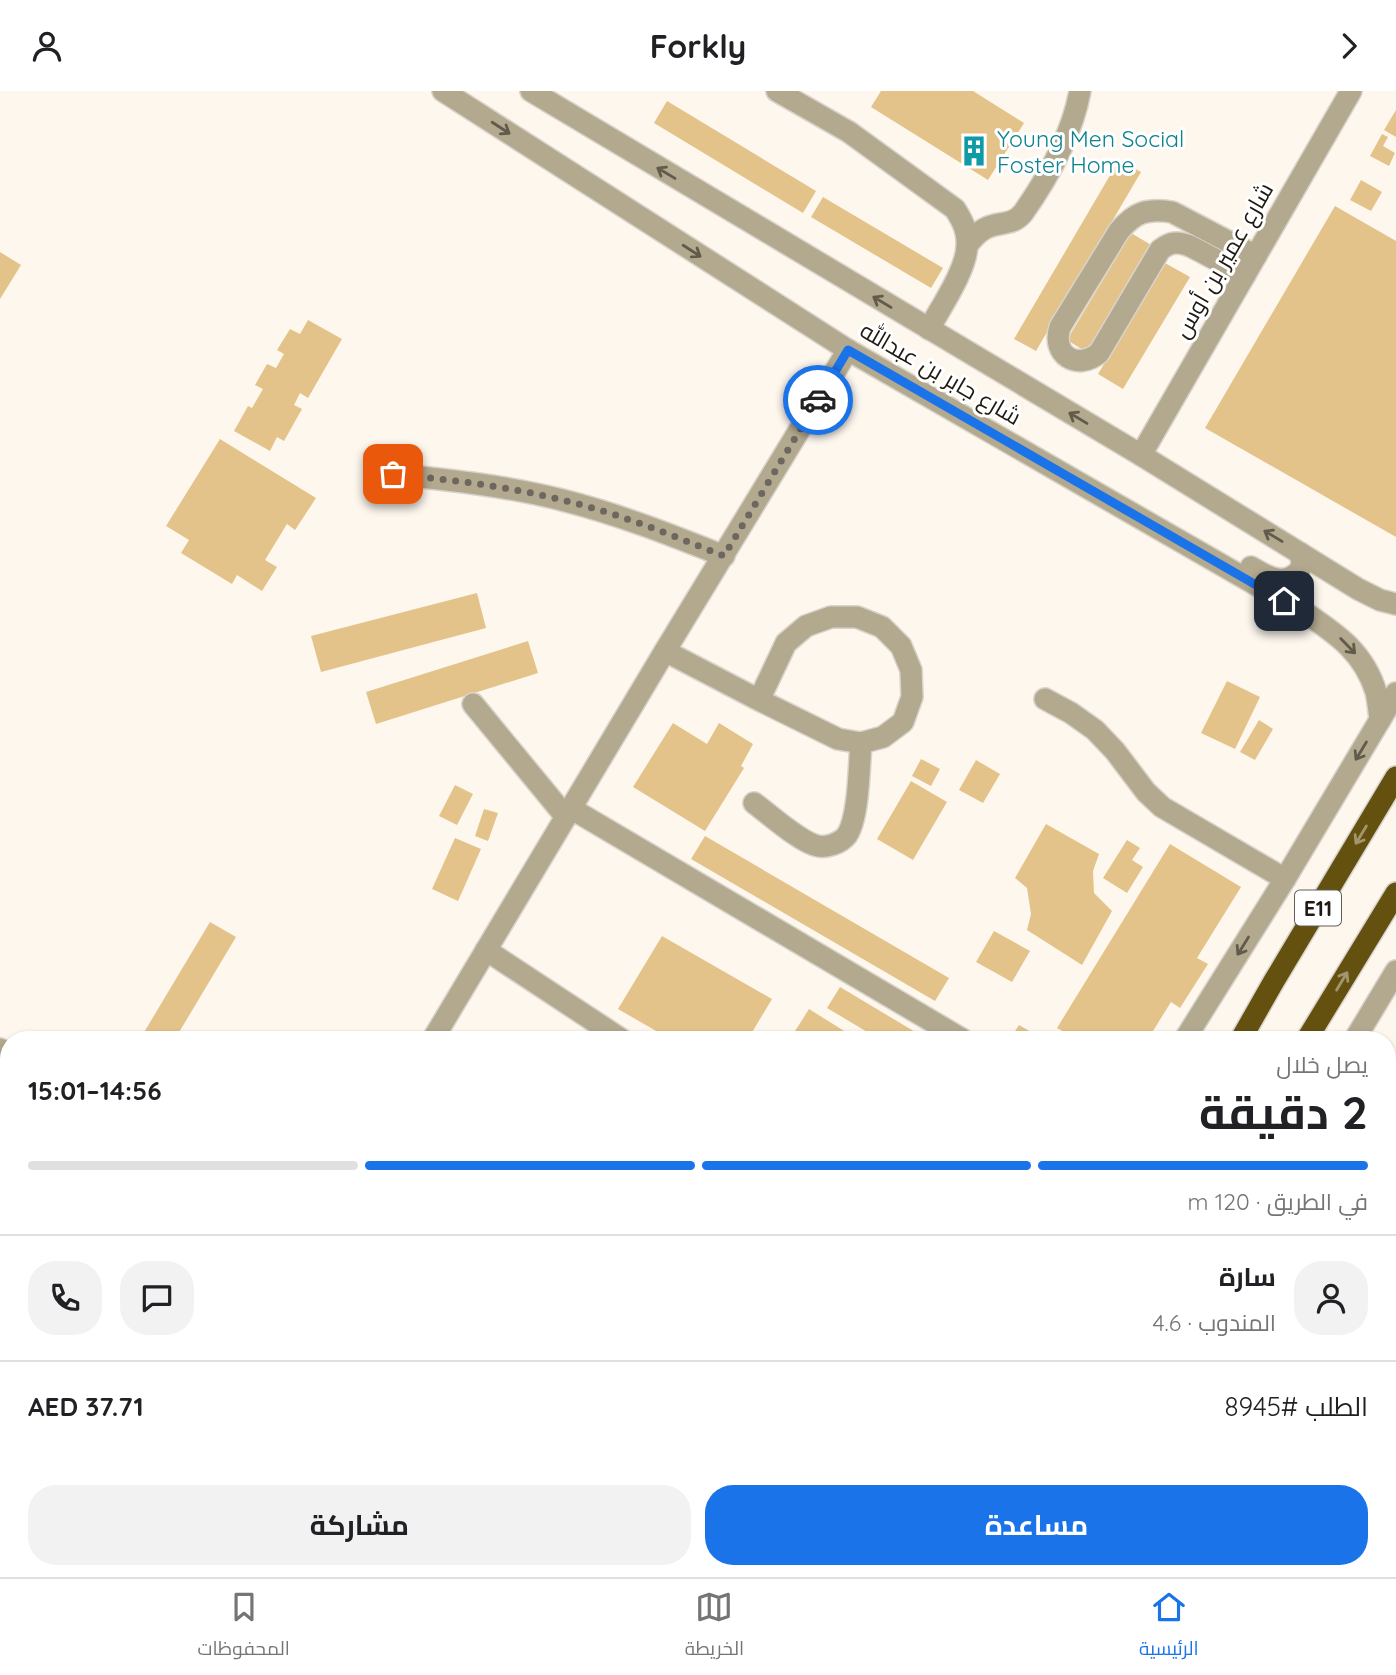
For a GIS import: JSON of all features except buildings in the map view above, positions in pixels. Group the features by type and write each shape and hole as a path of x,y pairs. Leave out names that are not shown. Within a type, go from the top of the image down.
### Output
{"highway":[{"name":"E11","path":"1246,1031 1396,777"},
{"name":"E11","path":"1312,1031 1396,893"},
{"path":"1239,1031 1274,981"}],"street":[{"name":"شارع جابر بن عبدالله","path":"443,91 848,350 1307,614 1350,646 1366,668 1376,693 1380,720"},
{"name":"شارع جابر بن عبدالله","path":"531,91 558,98 929,329 1141,455 1358,589 1380,600 1396,604"},
{"path":"776,91 849,132 955,209 965,225 968,244 964,263 929,329"},
{"path":"968,244 988,227 1010,223 1023,213 1063,145 1080,91"},
{"name":"شارع عمير بن أوس","path":"1141,455 1351,91"},
{"path":"1157,209 1172,212 1250,266 1182,242 1174,242 1160,250 1093,358 1079,361 1071,359 1060,349 1060,327 1119,231 1129,219 1142,212 1157,209"},
{"path":"1172,212 1174,242"},
{"path":"438,1031 848,350"},
{"path":"393,474 478,483 562,500 644,524 724,556"},
{"path":"1174,538 1228,554 1268,577 1279,580 1291,578 1300,571 1300,552"},
{"path":"665,651 759,700 838,739 861,743 883,737 903,722 912,697 911,670 901,646 882,627 858,617 831,617 806,626 786,643 759,700"},
{"path":"1190,1031 1396,693"},
{"path":"1045,699 1095,730 1115,751 1146,792 1162,807 1285,879"},
{"path":"473,704 569,813 948,1031"},
{"path":"754,803 804,840 818,846 833,845 846,837 852,823 861,743"},
{"path":"486,950 609,1031"},
{"path":"1361,1031 1387,995 1396,971"}],"way so far":[{"path":"393,474 478,483 562,500 644,524 724,556 818,400"}],"place":[{"name":"Young Men Social Foster Home","path":"974,151"}],"route":[{"path":"818,400 848,350 1284,601"}]}
